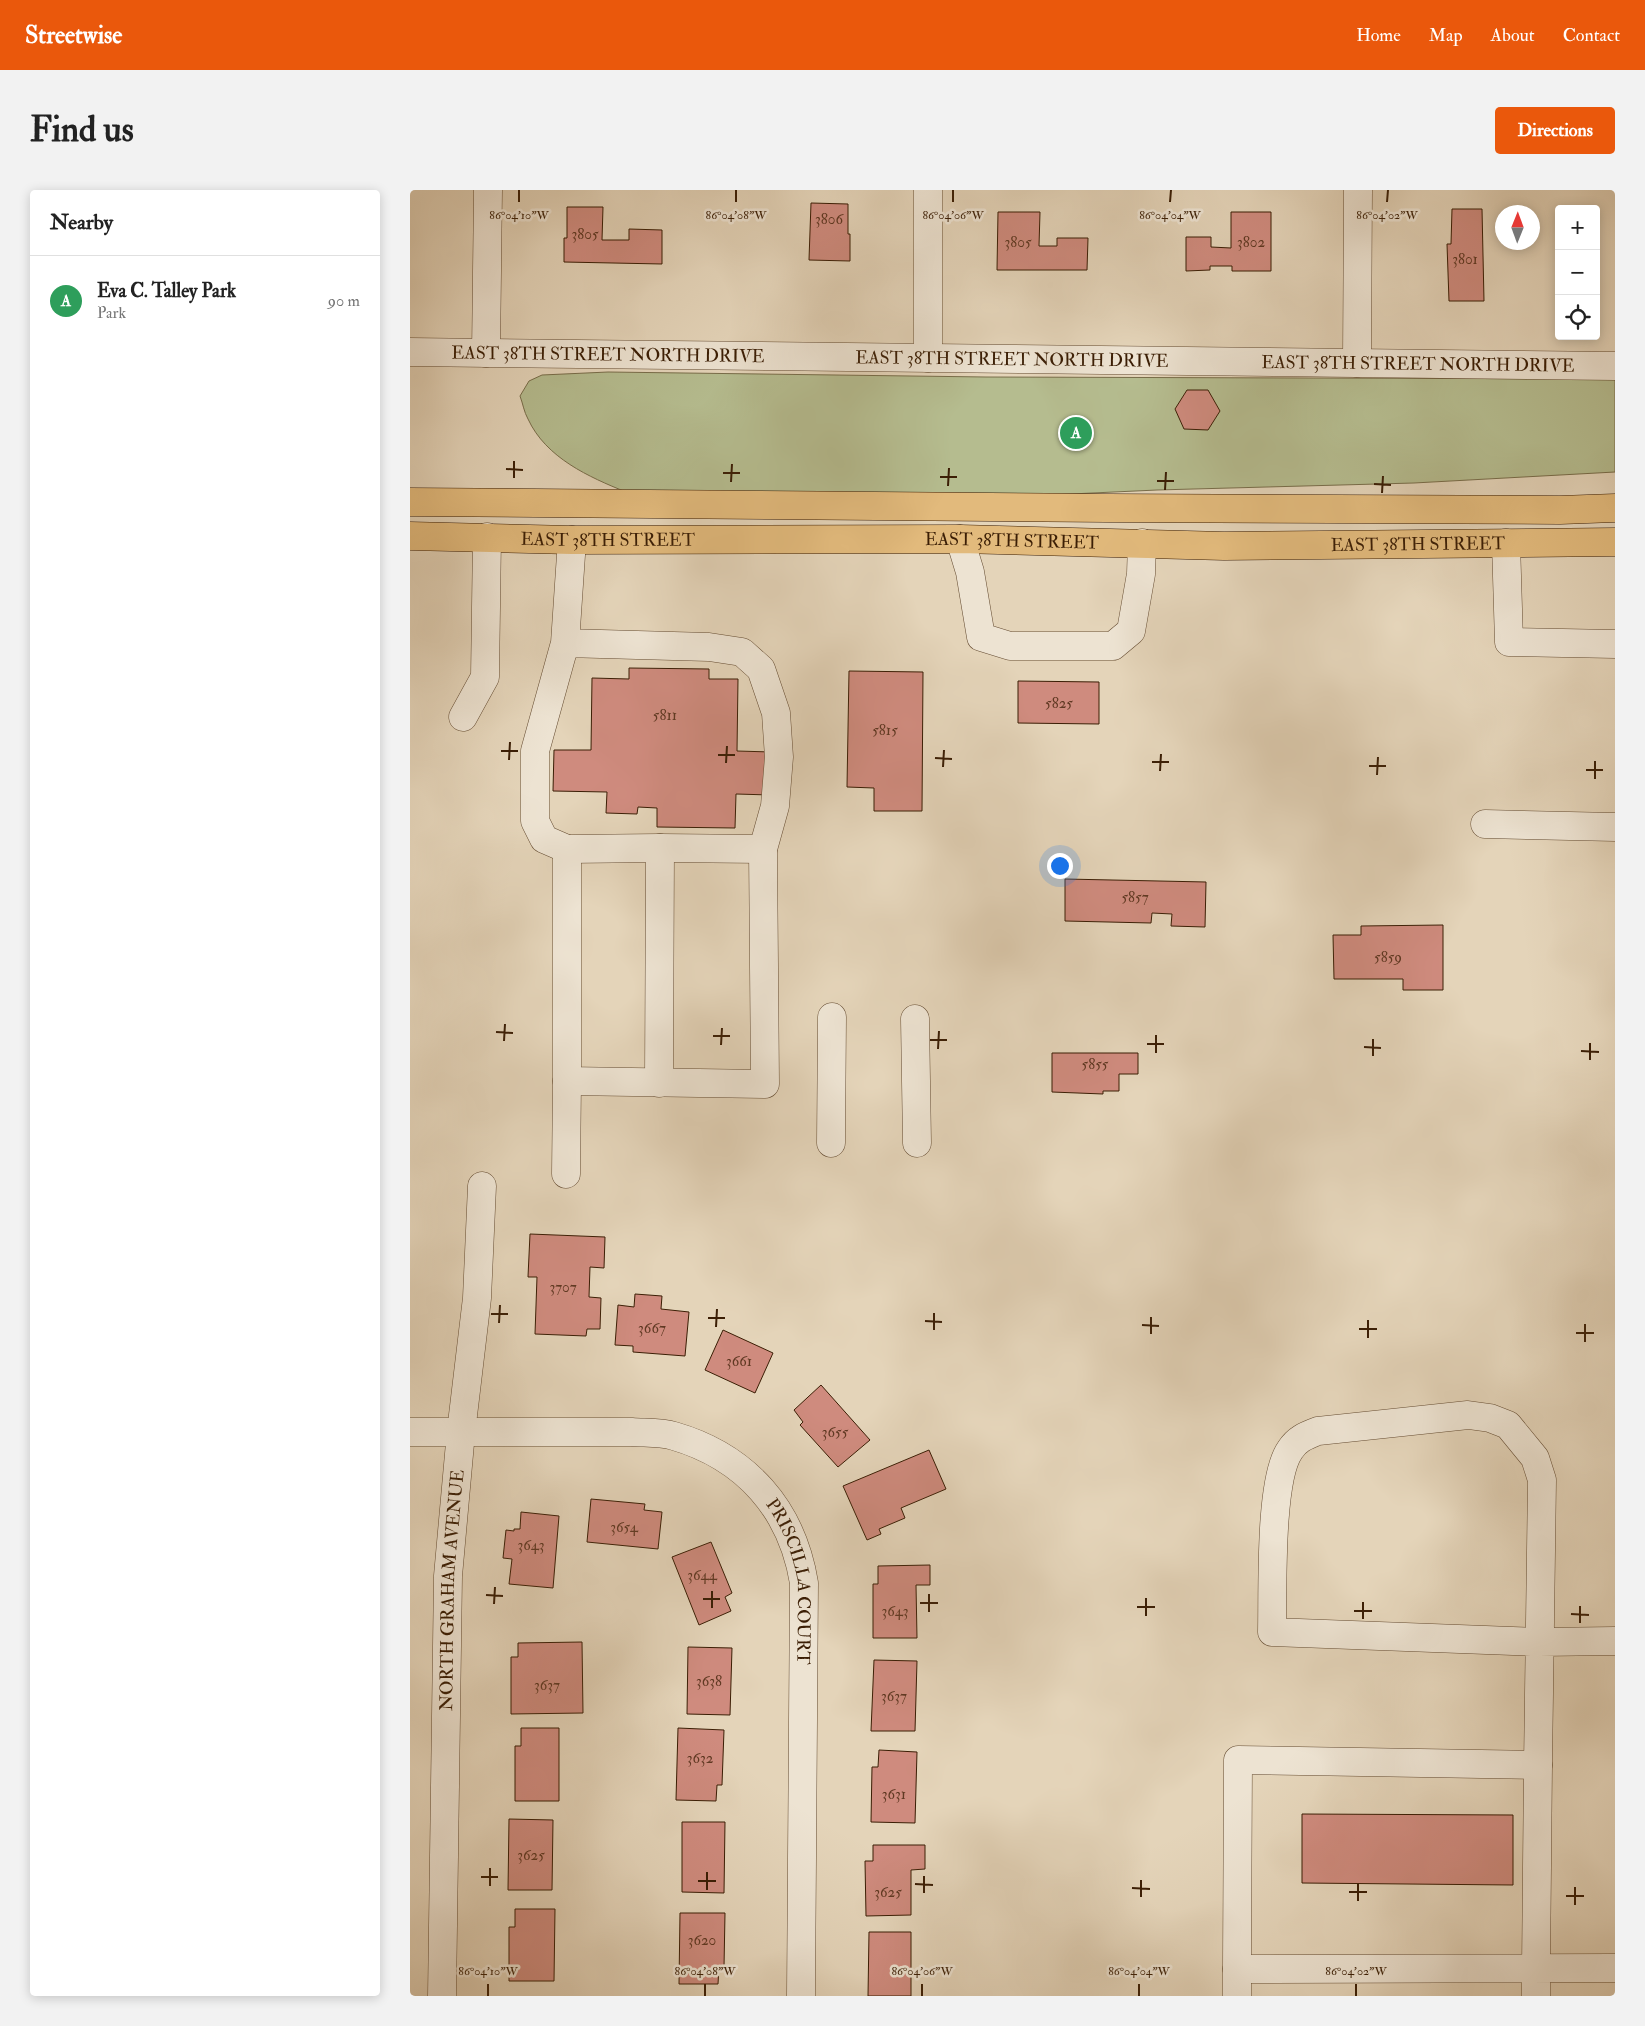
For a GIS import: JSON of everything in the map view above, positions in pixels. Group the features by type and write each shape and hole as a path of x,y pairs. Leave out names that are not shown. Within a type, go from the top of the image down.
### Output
{"main road":[{"name":"EAST 38TH STREET","path":"410,502 1115,508 1560,510 1615,508"},
{"name":"EAST 38TH STREET","path":"410,536 572,540 960,539 1142,542 1224,546 1615,542"}],"street":[{"path":"486,353 488,190"},
{"path":"928,190 928,358"},
{"path":"1357,363 1358,190"},
{"name":"EAST 38TH STREET NORTH DRIVE","path":"410,352 1615,366"},
{"path":"463,717 485,677 488,537"},
{"path":"960,539 970,572 981,637 1010,646 1113,646 1131,631 1141,574 1142,542"},
{"path":"572,540 565,644 535,751 535,821 544,839 567,849 763,849"},
{"path":"1506,543 1509,642 1615,644"},
{"path":"565,644 709,647 742,652 762,669 776,712 779,757 775,806 763,849 765,1084 567,1081"},
{"path":"1485,824 1615,827"},
{"path":"658,1082 660,848"},
{"path":"566,1174 567,849"},
{"path":"831,1143 832,1017"},
{"path":"915,1019 917,1143"},
{"name":"NORTH GRAHAM AVENUE","path":"442,1996 448,1576 461,1432 477,1298 482,1186"},
{"path":"1536,1996 1538,1766 1540,1642 1542,1480 1535,1458 1508,1425 1490,1418 1468,1416 1318,1431 1299,1438 1289,1451 1281,1467 1274,1527 1272,1632 1540,1642 1615,1641"},
{"name":"PRISCILLA COURT","path":"410,1432 632,1432 660,1433 674,1436 713,1451 737,1465 757,1484 783,1519 798,1556 804,1583 800,1996"},
{"path":"1237,1996 1238,1760 1538,1766"},
{"path":"1237,1968 1615,1968"}],"green space":[{"path":"608,372 986,377 1615,379 1615,472 1414,483 1157,490 1006,497 626,492 583,473 557,455 536,433 527,416 520,396 529,381 542,375"}],"building":[{"path":"811,203 848,204 850,261 809,260"},
{"path":"567,207 603,207 602,240 629,240 629,229 662,230 662,264 564,262 564,238 567,238"},
{"path":"1452,209 1482,209 1484,301 1449,301 1447,244 1451,244"},
{"path":"998,212 1040,212 1039,246 1057,246 1057,238 1088,238 1087,270 997,270"},
{"path":"1231,212 1271,212 1271,271 1232,271 1232,266 1210,266 1210,270 1186,271 1186,237 1211,237 1211,247 1231,248"},
{"path":"1187,390 1208,390 1220,411 1208,430 1184,429 1175,409"},
{"path":"629,668 709,669 709,679 738,679 737,751 771,752 770,795 736,794 735,828 657,827 657,808 638,807 637,814 606,813 607,792 553,791 554,750 591,750 592,678 629,679"},
{"path":"849,671 923,672 922,811 874,811 874,788 847,787"},
{"path":"1018,681 1099,682 1099,724 1018,723"},
{"path":"1065,879 1206,882 1205,927 1171,926 1172,914 1152,913 1151,923 1065,921"},
{"path":"1443,925 1443,990 1403,990 1403,979 1334,979 1333,935 1361,935 1361,926"},
{"path":"1052,1053 1138,1053 1138,1074 1119,1074 1119,1091 1103,1091 1103,1094 1052,1092"},
{"path":"530,1234 605,1237 604,1268 590,1267 589,1297 601,1298 600,1329 587,1329 586,1336 535,1334 537,1277 528,1277"},
{"path":"635,1294 662,1296 661,1309 689,1312 685,1356 633,1352 633,1346 615,1345 618,1305 634,1307"},
{"path":"723,1330 773,1353 755,1393 705,1370"},
{"path":"821,1385 870,1440 838,1467 800,1425 803,1422 794,1410"},
{"path":"929,1450 946,1489 901,1508 905,1518 879,1529 881,1534 867,1540 843,1486"},
{"path":"591,1499 645,1504 644,1510 662,1512 658,1549 587,1542"},
{"path":"521,1512 559,1516 553,1588 509,1584 512,1559 503,1558 506,1530 514,1531 514,1529 520,1529"},
{"path":"711,1542 732,1593 725,1597 731,1611 699,1625 672,1557"},
{"path":"930,1565 930,1585 916,1585 917,1638 873,1638 873,1584 878,1584 878,1566"},
{"path":"582,1642 583,1713 511,1714 511,1657 518,1657 518,1643"},
{"path":"688,1647 732,1648 730,1715 687,1714"},
{"path":"874,1660 917,1661 915,1731 871,1731"},
{"path":"521,1728 559,1728 559,1801 515,1801 515,1746 521,1746"},
{"path":"678,1728 724,1730 722,1785 717,1785 716,1801 676,1800"},
{"path":"879,1750 917,1752 915,1823 871,1822 872,1767 878,1767"},
{"path":"1302,1814 1513,1815 1513,1885 1302,1883"},
{"path":"509,1819 553,1820 552,1890 508,1890"},
{"path":"682,1822 725,1822 724,1893 682,1892"},
{"path":"873,1845 925,1845 925,1869 911,1870 911,1915 866,1916 865,1861 873,1861"},
{"path":"515,1909 555,1909 554,1981 509,1981 509,1927 515,1927"},
{"path":"680,1913 725,1913 724,1967 719,1967 718,1984 679,1984"},
{"path":"869,1932 911,1932 911,1996 868,1996"}],"place":[{"name":"Eva C. Talley Park","path":"1076,433"}]}
